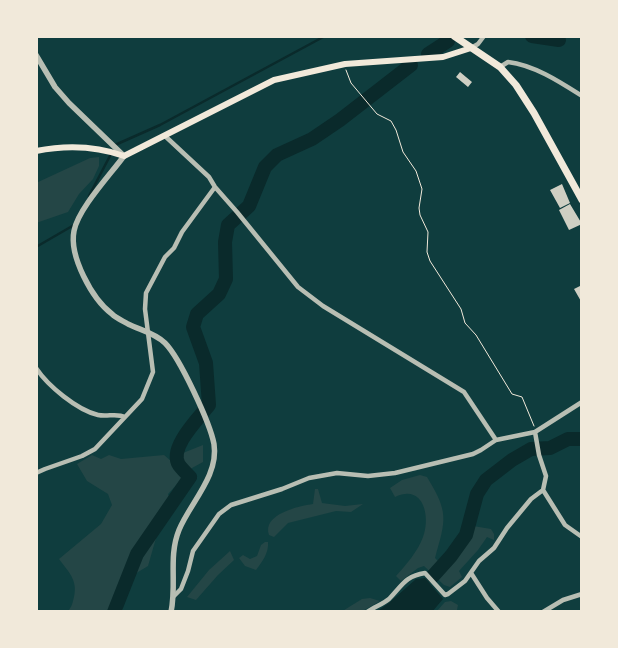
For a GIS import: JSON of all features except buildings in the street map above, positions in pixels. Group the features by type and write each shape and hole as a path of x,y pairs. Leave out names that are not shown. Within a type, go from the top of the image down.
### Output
{"main road":[{"path":"454,36 500,67 516,85 534,113 582,200"},
{"path":"36,151 60,147 99,148 124,156 274,80 345,64 443,57 471,48"}],"street":[{"path":"471,48 478,44 484,36"},
{"path":"36,55 55,87 124,156 85,207 74,230 74,252 93,293 111,314 164,342 179,362 207,423 214,446 212,464 206,483 179,530 173,554 174,596 171,612"},
{"path":"500,67 508,62 520,63 565,85 582,96"},
{"path":"165,136 209,177 215,188 237,212 298,288 464,392 496,440"},
{"path":"36,473 96,449 142,399 152,372 146,293 182,232 215,188"},
{"path":"36,368 42,377 67,399 91,413 121,415 125,417"},
{"path":"174,596 181,589 193,551 218,514 231,505 282,489 309,478 337,473 368,476 394,474 474,454 496,440 535,432 582,402"},
{"path":"368,612 389,598 402,584 414,575 425,573 445,595 465,580 479,561 494,548 513,520 531,499 543,490 546,476 535,432"},
{"path":"543,490 565,525 582,537"},
{"path":"471,573 500,612"},
{"path":"543,612 563,600 582,594"}],"path":[{"path":"345,64 348,77 377,114 391,122 396,130 403,152 416,171 422,189 419,208 420,215 428,232 427,252 430,261 461,309 465,323 476,335 512,394 522,397 535,432"}],"shaded area":[{"path":"99,157 99,166 93,179 79,194 68,212 36,223 36,183 90,158"},
{"path":"203,445 203,462 192,468 168,494 170,500 158,531 148,566 133,575 122,612 67,612 73,601 75,588 70,574 59,559 101,524 112,505 108,494 87,481 77,464 92,455 101,459 109,455 121,459 164,455 171,461 183,453"},
{"path":"420,475 427,477 442,508 443,525 435,558 445,568 468,539 473,526 491,529 494,534 494,540 487,537 459,571 462,577 450,587 444,585 424,566 418,568 401,581 396,576 408,563 418,547 423,537 426,520 425,511 418,498 412,494 395,497 390,488 402,480"},
{"path":"315,489 318,489 322,503 345,506 363,504 351,512 336,511 288,523 274,537 269,535 268,528 276,516 291,509 313,504"},
{"path":"268,542 266,554 256,570 245,566 239,558 243,555 250,559 257,556 261,545"},
{"path":"230,551 234,560 196,600 187,597 209,570"},
{"path":"425,578 443,599 432,612 376,612 416,579"},
{"path":"370,598 380,601 361,612 341,612 362,599"},
{"path":"451,601 458,605 455,612 436,612 445,602"}],"waterway":[{"path":"115,145 160,125 325,36"},
{"path":"532,36 559,40"},
{"path":"428,54 448,41"},
{"path":"114,612 137,554 190,477 179,465 177,458 178,450 186,433 209,405 206,363 193,327 197,314 219,294 226,279 225,242 228,225 249,206 265,167 277,155 312,139 340,120 411,65"},
{"path":"89,196 112,152"},
{"path":"36,247 74,225"},
{"path":"433,576 466,535 477,494 486,480 512,460 531,449 550,448 568,439 582,439"}]}
